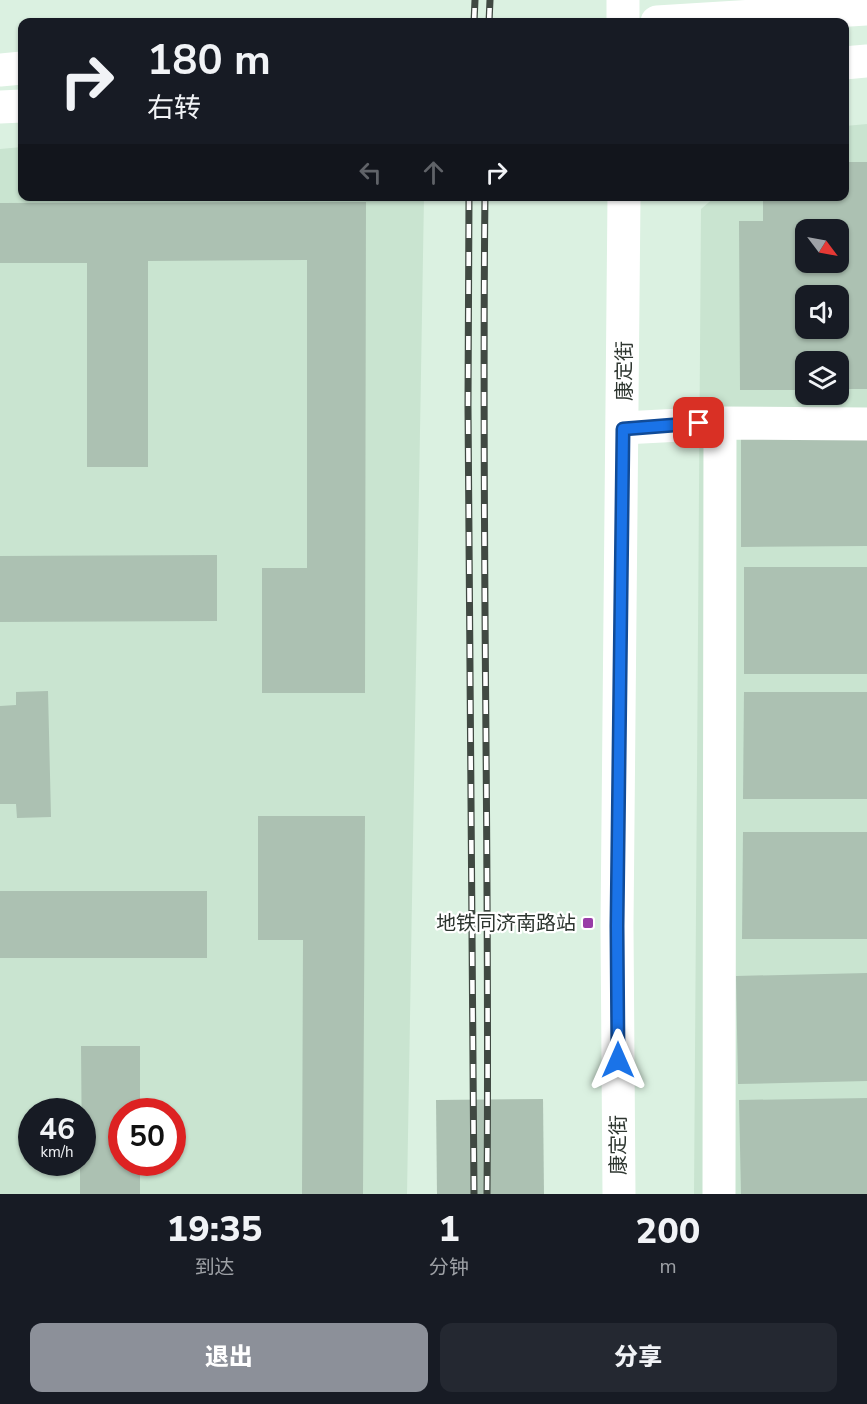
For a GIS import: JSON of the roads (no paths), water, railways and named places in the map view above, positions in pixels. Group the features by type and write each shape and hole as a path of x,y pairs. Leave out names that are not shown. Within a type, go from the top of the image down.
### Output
{"main road":[{"path":"623,0 623,18"},
{"path":"722,18 867,9"},
{"path":"849,63 867,62"},
{"path":"0,70 18,68"},
{"path":"0,107 18,106"},
{"name":"康定街","path":"619,1194 617,926 624,201"},
{"path":"623,429 720,423 867,424"},
{"path":"719,1194 720,423"}],"railway":[{"path":"474,18 475,0"},
{"path":"489,18 490,0"},
{"path":"469,201 468,406 474,1194"},
{"path":"485,201 487,1194"}],"place":[{"name":"地铁同济南路站","path":"588,923"}]}
